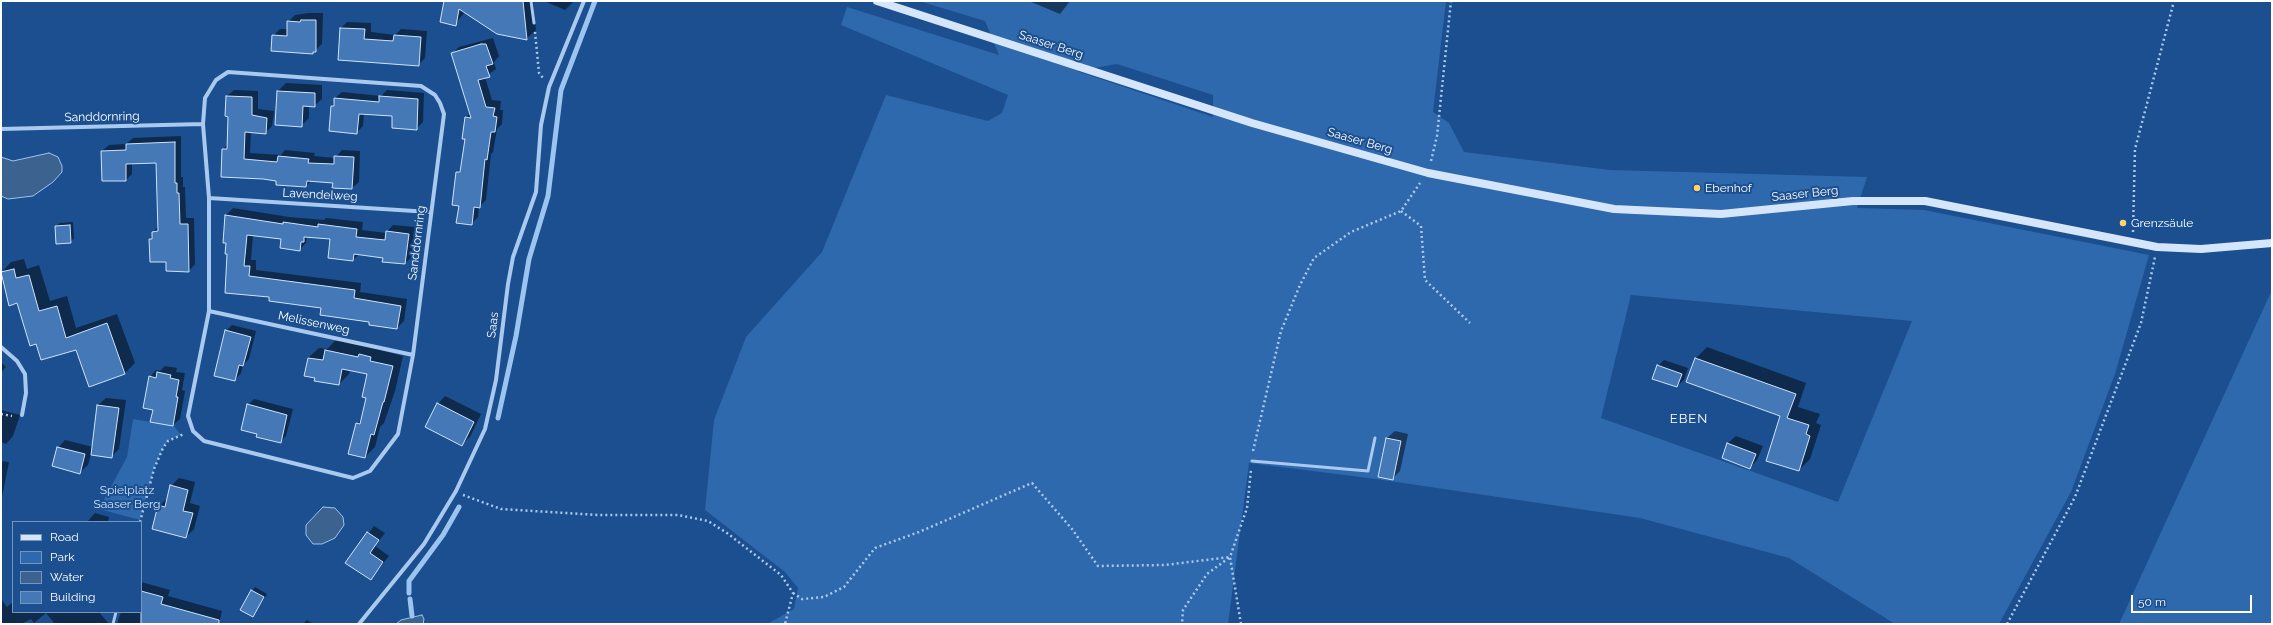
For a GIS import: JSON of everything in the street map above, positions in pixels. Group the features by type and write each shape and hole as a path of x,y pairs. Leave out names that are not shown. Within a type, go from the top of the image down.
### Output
{"street":[{"name":"Saas","path":"359,624 424,544 456,491 485,429 496,380 508,284 513,257 536,192 541,125 549,86 584,1"},
{"name":"Saaser Berg","path":"877,1 1252,123 1428,173 1614,209 1721,214 1853,201 1924,201 2157,247 2202,249 2272,242"},
{"name":"Sanddornring","path":"228,72 422,86 435,95 444,114 430,212 413,355 398,434 370,471 353,478 204,441 193,431 188,416 209,311 209,198 203,124 205,98 216,80 228,72"},
{"name":"Sanddornring","path":"1,129 203,124"},
{"name":"Lavendelweg","path":"209,198 430,212"},
{"name":"Melissenweg","path":"209,311 413,355"},
{"path":"1,346 25,374 26,393 22,415"}],"lane":[{"path":"531,1 534,23"},
{"path":"1252,461 1368,471 1374,438"},
{"path":"113,624 116,613"}],"path":[{"path":"1241,624 1230,557 1247,508 1254,441 1281,331 1300,285 1314,258 1351,232 1401,211 1428,173 1438,136 1451,1"},
{"path":"2133,242 2135,150 2174,1"},
{"path":"534,23 539,73 549,86"},
{"path":"1401,211 1421,226 1426,280 1470,323"},
{"path":"2007,624 2075,497 2141,323 2157,247"},
{"path":"140,521 154,469 163,448 168,441 193,431"},
{"path":"456,491 473,500 501,509 598,515 678,515 708,521 727,533 781,575 793,593 802,599 824,597 844,587 874,548 919,532 1032,483 1072,528 1098,566 1165,565 1230,557"},
{"path":"1182,624 1184,610 1207,574 1230,557"},
{"path":"785,624 793,593"}],"green space":[{"path":"919,1 1446,1 1433,112 1449,123 1464,152 1610,170 1867,177 1857,208 1924,210 2149,255 2115,374 2071,492 1999,624 1895,624 1789,558 1640,518 1376,479 1249,463 1228,624 767,624 794,609 798,588 785,572 705,510 714,420 746,337 822,252 886,95 988,121 1002,113 1008,95 841,25 847,7 999,55 985,21","holes":["1117,64 1213,95 1213,117 1077,71","1631,295 1912,321 1838,502 1601,418"]},
{"path":"2272,290 2272,624 2119,624"},
{"name":"Spielplatz Saaser Berg","path":"133,419 174,426 181,435 168,441 163,448 154,469 140,520 99,509 127,457"}],"water":[{"path":"49,153 58,157 62,166 62,172 53,182 33,196 8,199 1,196 1,157 13,161"},
{"path":"323,507 335,508 343,517 344,525 335,538 322,544 313,544 306,535 306,525"},
{"path":"422,615 424,619 423,624 396,624 401,620"}],"building":[{"path":"444,1 523,1 527,40 497,34 459,9 456,26 440,22"},
{"path":"301,20 316,20 316,52 313,52 313,54 271,51 272,35 287,36 287,21 300,22"},
{"path":"340,28 365,29 364,39 393,41 394,35 421,37 419,66 338,60"},
{"path":"481,44 486,44 493,64 486,66 490,77 478,80 486,107 495,108 493,116 497,117 495,132 491,132 487,160 485,159 480,208 474,207 472,225 456,223 459,206 452,205 456,172 460,172 465,139 462,139 465,117 471,118 451,53"},
{"path":"277,91 315,93 315,107 303,106 302,127 275,125"},
{"path":"226,96 252,97 252,115 267,118 266,134 245,132 244,159 277,162 278,156 309,159 308,163 334,164 334,156 354,157 352,189 332,188 333,183 307,181 306,187 276,185 276,181 263,179 221,177 222,149 227,149 228,117 225,116"},
{"path":"379,96 418,99 417,130 392,128 392,116 359,114 357,134 329,131 331,106 334,106 334,98 379,102"},
{"path":"175,142 175,183 177,183 177,193 179,193 180,224 188,224 189,272 166,271 166,262 150,262 149,239 152,239 152,232 158,231 156,163 126,164 126,181 102,181 101,151 126,150 126,144"},
{"path":"225,215 283,224 283,222 318,227 318,224 357,229 356,237 385,240 386,231 409,234 405,264 382,262 383,258 354,254 353,261 328,258 330,239 304,237 304,242 301,242 300,251 280,248 281,239 247,235 244,266 250,266 249,276 355,290 354,298 401,306 397,329 369,325 369,322 320,315 321,308 269,301 269,297 225,293 227,254 225,254 226,243 223,243"},
{"path":"70,225 71,243 56,244 55,226"},
{"path":"14,269 16,278 29,275 39,311 57,306 66,338 107,323 125,374 89,387 76,350 41,360 36,344 30,346 17,303 9,306 1,272"},
{"path":"225,330 251,337 243,366 239,365 235,381 214,376"},
{"path":"325,350 358,357 359,354 371,357 370,361 393,366 374,435 371,434 365,458 348,454 356,423 360,424 366,398 362,397 367,374 342,369 339,385 314,381 315,378 304,376 308,358 323,360"},
{"path":"1695,358 1796,394 1787,418 1809,425 1806,434 1810,436 1799,471 1766,461 1780,416 1686,382"},
{"path":"1657,365 1682,374 1677,387 1652,379"},
{"path":"157,372 171,375 170,378 179,380 176,397 178,397 173,426 150,422 153,410 143,408 149,376 156,378"},
{"path":"437,403 474,422 462,446 425,427"},
{"path":"247,404 287,415 281,443 256,437 257,434 241,430"},
{"path":"97,405 119,408 112,458 91,455"},
{"path":"1386,438 1401,441 1393,480 1378,477"},
{"path":"1727,443 1756,454 1750,469 1722,458"},
{"path":"57,447 85,454 80,474 52,466"},
{"path":"170,485 188,490 183,511 193,513 186,538 152,529 158,505 165,507"},
{"path":"367,532 379,540 370,553 383,562 371,580 345,563"},
{"path":"251,590 264,597 253,617 240,610"},
{"path":"142,591 163,597 161,604 219,620 219,624 141,624"}],"waterway":[{"path":"498,418 516,336 529,259 548,196 561,90 595,1"},
{"path":"409,593 409,581 443,535 459,507"},
{"path":"410,599 412,616"}],"place":[{"name":"Ebenhof","path":"1697,188"},
{"name":"Grenzsäule","path":"2123,223"}],"district":[{"name":"EBEN","path":"1689,419"}]}
